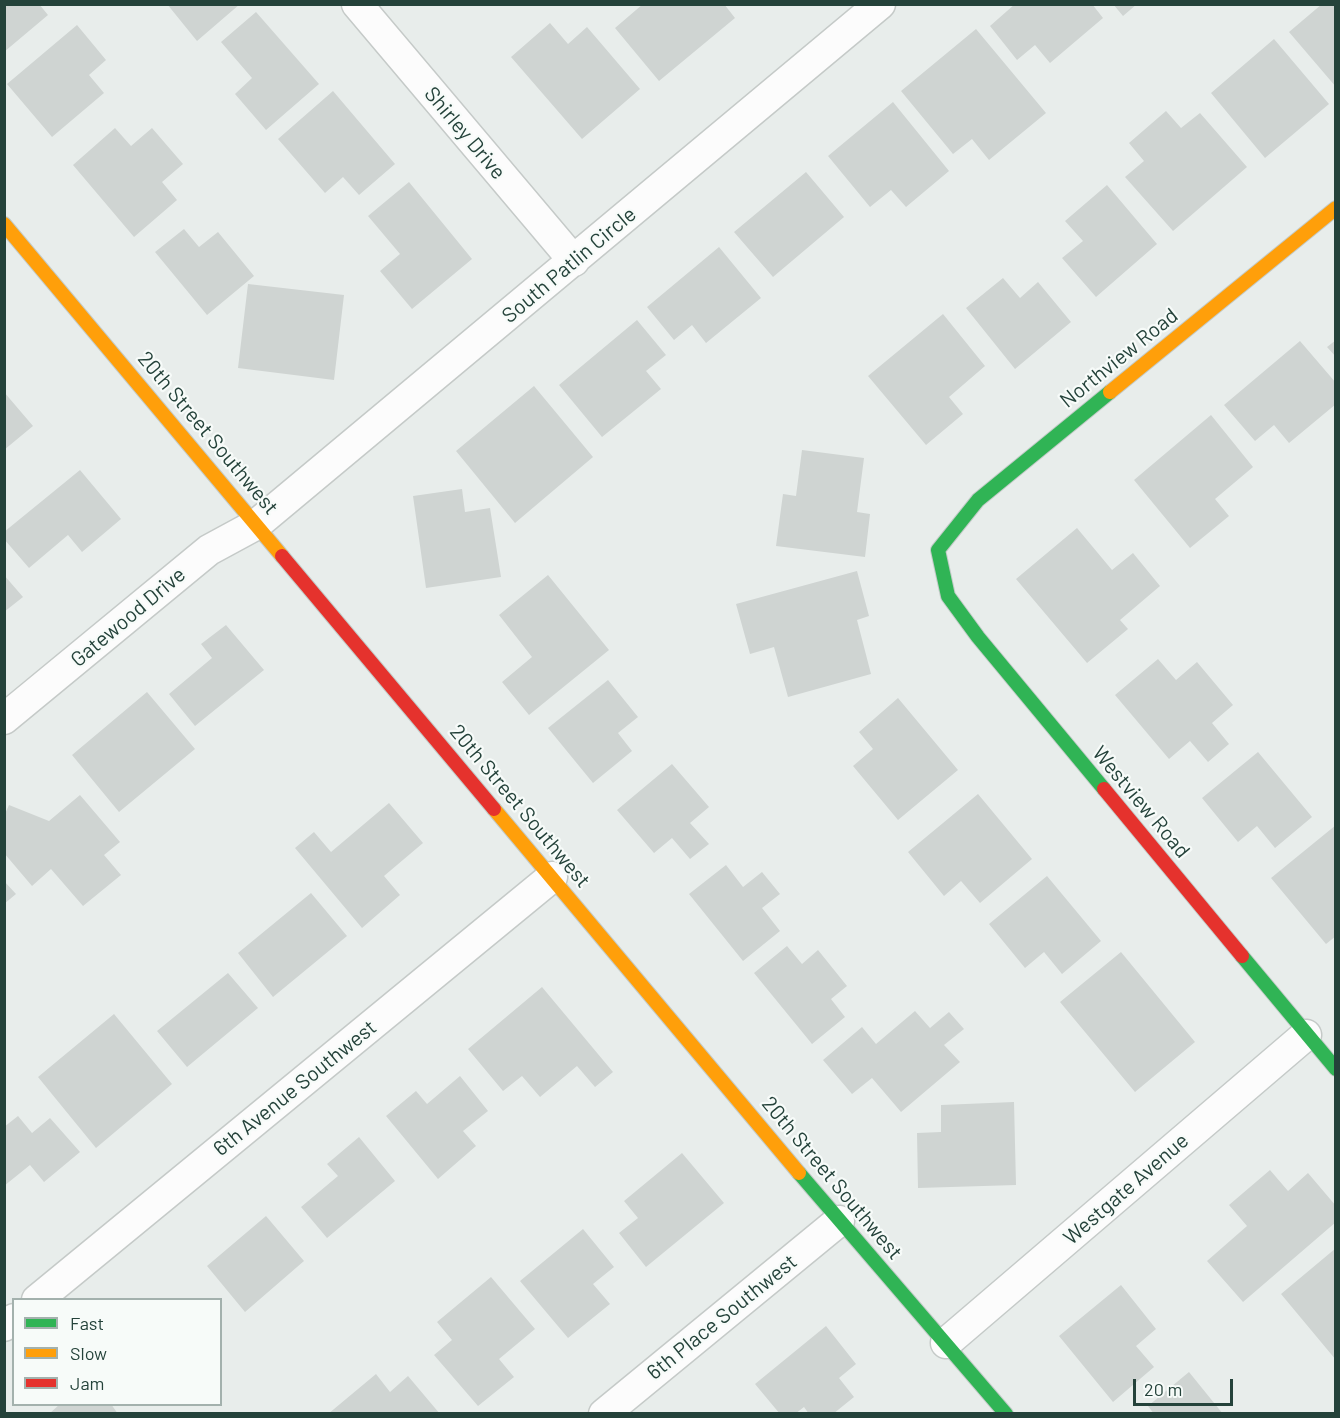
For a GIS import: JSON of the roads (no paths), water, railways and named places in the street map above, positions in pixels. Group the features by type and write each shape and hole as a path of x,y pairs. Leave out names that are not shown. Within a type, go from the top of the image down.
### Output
{"street":[{"name":"Shirley Drive","path":"357,4 574,261"},
{"name":"South Patlin Circle","path":"257,524 880,4"},
{"name":"Northview Road","path":"938,550 978,500 1335,208"},
{"name":"20th Street Southwest","path":"4,224 839,1221 1006,1413"},
{"name":"Gatewood Drive","path":"4,718 209,550 257,524"},
{"name":"Westview Road","path":"938,550 948,596 978,638 1335,1069"},
{"name":"6th Avenue Southwest","path":"38,1298 552,877"},
{"name":"Westgate Avenue","path":"946,1343 1306,1035"},
{"name":"6th Place Southwest","path":"604,1413 839,1221"}]}
